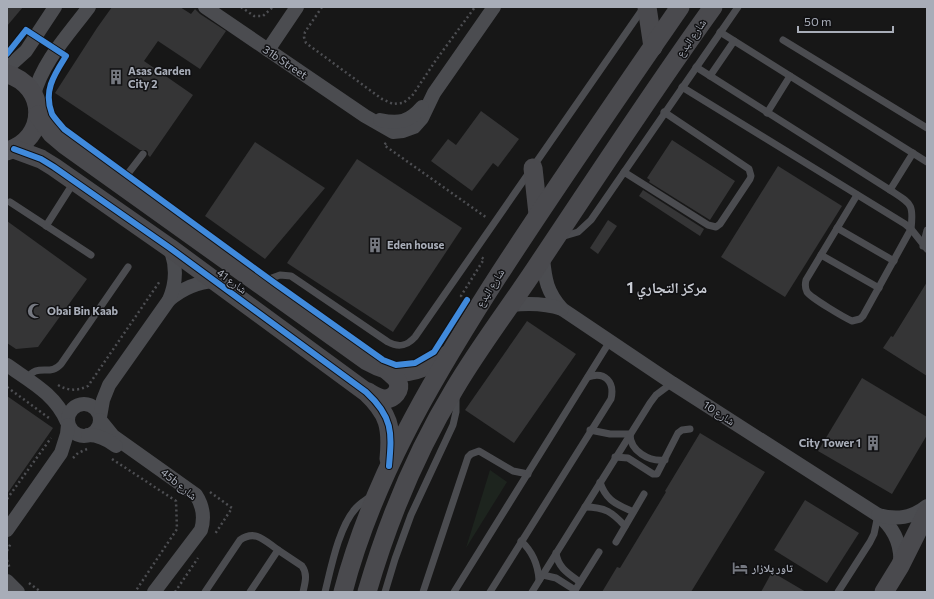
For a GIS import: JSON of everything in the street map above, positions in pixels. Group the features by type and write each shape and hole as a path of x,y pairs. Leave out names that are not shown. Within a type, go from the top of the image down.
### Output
{"main road":[{"path":"646,7 652,47"},
{"name":"شارع البدع","path":"343,592 359,540 389,466 411,421 450,353 538,214 680,7"},
{"name":"شارع البدع","path":"367,592 378,554 399,496 425,441 455,387 543,258 613,151 713,7"},
{"path":"7,74 21,80 27,85 34,95 38,107 37,124 28,139 21,145 10,150"},
{"name":"شارع 41","path":"38,115 52,134 258,283 380,368 403,372 423,369 450,353"},
{"name":"شارع 41","path":"10,150 41,159 170,248 366,392 380,406 389,425 389,466"},
{"path":"533,168 538,214"},
{"path":"366,392 383,399 388,399 395,396 399,389 398,381 387,370"},
{"path":"884,592 900,566 927,512"}],"street":[{"path":"7,68 26,51 55,7"},
{"path":"34,95 38,80 45,66 89,7"},
{"name":"31b Street","path":"205,7 365,116 393,132 409,130 418,123 434,93 494,7"},
{"path":"268,50 297,7"},
{"name":"31b Street","path":"365,116 390,122 403,121 414,115 434,93"},
{"path":"169,300 176,280 175,263 170,248"},
{"name":"شارع 10","path":"543,258 547,285 553,298 562,308 672,383 878,515 890,527 898,542 900,566"},
{"path":"66,457 67,417 71,409 102,392 109,385 169,300 176,293 194,284 215,281"},
{"name":"شارع 10","path":"511,305 533,303 562,308"},
{"path":"7,365 31,374 59,406 73,432 86,436"},
{"path":"11,533 76,441 92,434 98,428 103,400 109,385"},
{"path":"47,393 81,404 89,404 96,409 100,418"},
{"name":"45b شارع","path":"100,418 113,436 196,495 202,508 203,522 201,530 188,545"},
{"name":"45b شارع","path":"86,436 98,436 108,440 185,495 192,507 195,521 195,528 188,545"},
{"name":"شارع 10","path":"878,515 894,518 907,517 919,512 927,506"},
{"path":"159,590 188,545"}],"lane":[{"path":"258,283 280,275 291,276 393,345 403,346 408,344 415,337 646,7"},
{"path":"555,239 574,234 587,224 738,7"},
{"path":"720,32 927,162"},
{"path":"783,40 927,128"},
{"path":"710,76 734,41"},
{"path":"696,67 890,190 906,201 911,207 911,229 879,288 860,320 857,321 848,320 810,295 806,288 806,280 857,195"},
{"path":"767,113 790,76"},
{"path":"682,86 905,224 911,229 925,248"},
{"path":"624,172 708,225 716,227 720,224 750,179 751,176 749,169 664,112"},
{"path":"890,190 913,153"},
{"path":"120,184 143,154"},
{"path":"46,226 74,182"},
{"path":"10,202 91,254"},
{"path":"837,228 894,261"},
{"path":"925,248 927,230"},
{"path":"821,255 879,288"},
{"path":"31,374 40,369 49,371 58,368 128,267"},
{"path":"454,592 610,341"},
{"path":"490,592 610,399 612,385 608,379 602,375 588,377"},
{"path":"532,592 650,403 660,392 672,383"},
{"path":"385,592 411,515 452,425 456,412 455,387"},
{"path":"616,457 628,458 655,475 658,473 678,433 682,430 690,429"},
{"path":"590,430 610,434 630,434"},
{"path":"630,434 632,445 641,453 650,459 665,460"},
{"path":"423,592 468,457 479,451 513,471 528,474"},
{"path":"600,482 604,493 611,501 633,512"},
{"path":"325,592 333,562 347,522 356,508 378,492"},
{"path":"616,542 644,494"},
{"path":"585,507 599,507 605,509 625,526"},
{"path":"838,592 870,542 874,534 878,515"},
{"path":"205,592 240,540 246,536 252,535 259,537 305,569 306,577 303,592"},
{"path":"521,541 527,547 537,563 541,578"},
{"path":"250,592 278,550"},
{"path":"541,578 556,578 575,591 599,552"},
{"path":"556,553 562,567 580,582"}],"path":[{"path":"241,7 254,16 263,16 273,7"},
{"path":"322,7 305,32 304,37 306,43 382,99 393,104 403,103 412,96 436,60 475,7"},
{"path":"393,132 384,145 494,223"},
{"path":"463,307 467,300 461,296 484,259 474,253"},
{"path":"31,374 64,389 82,389 88,386 165,275"},
{"path":"7,387 50,418"},
{"path":"7,499 54,433"},
{"path":"66,457 86,449 91,449"},
{"path":"108,456 176,501 178,529 135,592"},
{"path":"206,489 232,508 214,534"},
{"path":"7,551 11,533"},
{"path":"175,592 201,553"}],"shaded area":[{"path":"490,470 507,482 466,548"}],"building":[{"path":"7,7 23,7 7,26"},
{"name":"Asas Garden City 2","path":"112,7 180,7 191,14 195,9 226,31 200,69 158,41 144,61 193,95 150,157 146,150 140,150 55,93"},
{"path":"481,111 519,139 498,167 493,163 472,191 431,161 448,139 456,145"},
{"path":"672,140 735,181 710,220 649,182 650,180 647,178"},
{"path":"255,142 325,188 265,259 205,216"},
{"name":"Eden house","path":"357,159 462,228 393,332 287,263"},
{"path":"778,166 842,206 785,297 721,257"},
{"path":"643,190 704,229 700,236 639,196"},
{"path":"608,220 617,226 598,254 590,248"},
{"name":"Obai Bin Kaab","path":"7,221 87,279 38,347 16,349 7,343"},
{"path":"927,282 927,376 883,348 891,336 893,337"},
{"path":"527,321 576,354 514,443 465,410"},
{"name":"City Tower 1","path":"862,378 927,417 927,435 892,494 818,451"},
{"path":"7,396 53,428 7,494"},
{"path":"700,433 765,472 691,592 602,592 617,567 620,568"},
{"path":"805,500 859,533 827,583 774,550"},
{"path":"772,572 806,592 761,592"}],"cycle path":[{"path":"7,54 26,30 66,56 57,70 49,91 52,114 64,129 276,284 383,360 396,365 415,363 434,352 467,300"},
{"path":"14,149 41,159 54,167 170,248 366,392 381,409 389,426 389,466"}],"place":[{"name":"Asas Garden City 2","path":"116,77"},
{"name":"Eden house","path":"375,245"},
{"name":"Obai Bin Kaab","path":"35,311"},
{"name":"City Tower 1","path":"873,443"},
{"name":"تاور پلازار","path":"740,568"}],"district":[{"name":"مركز التجاري 1","path":"667,288"}]}
